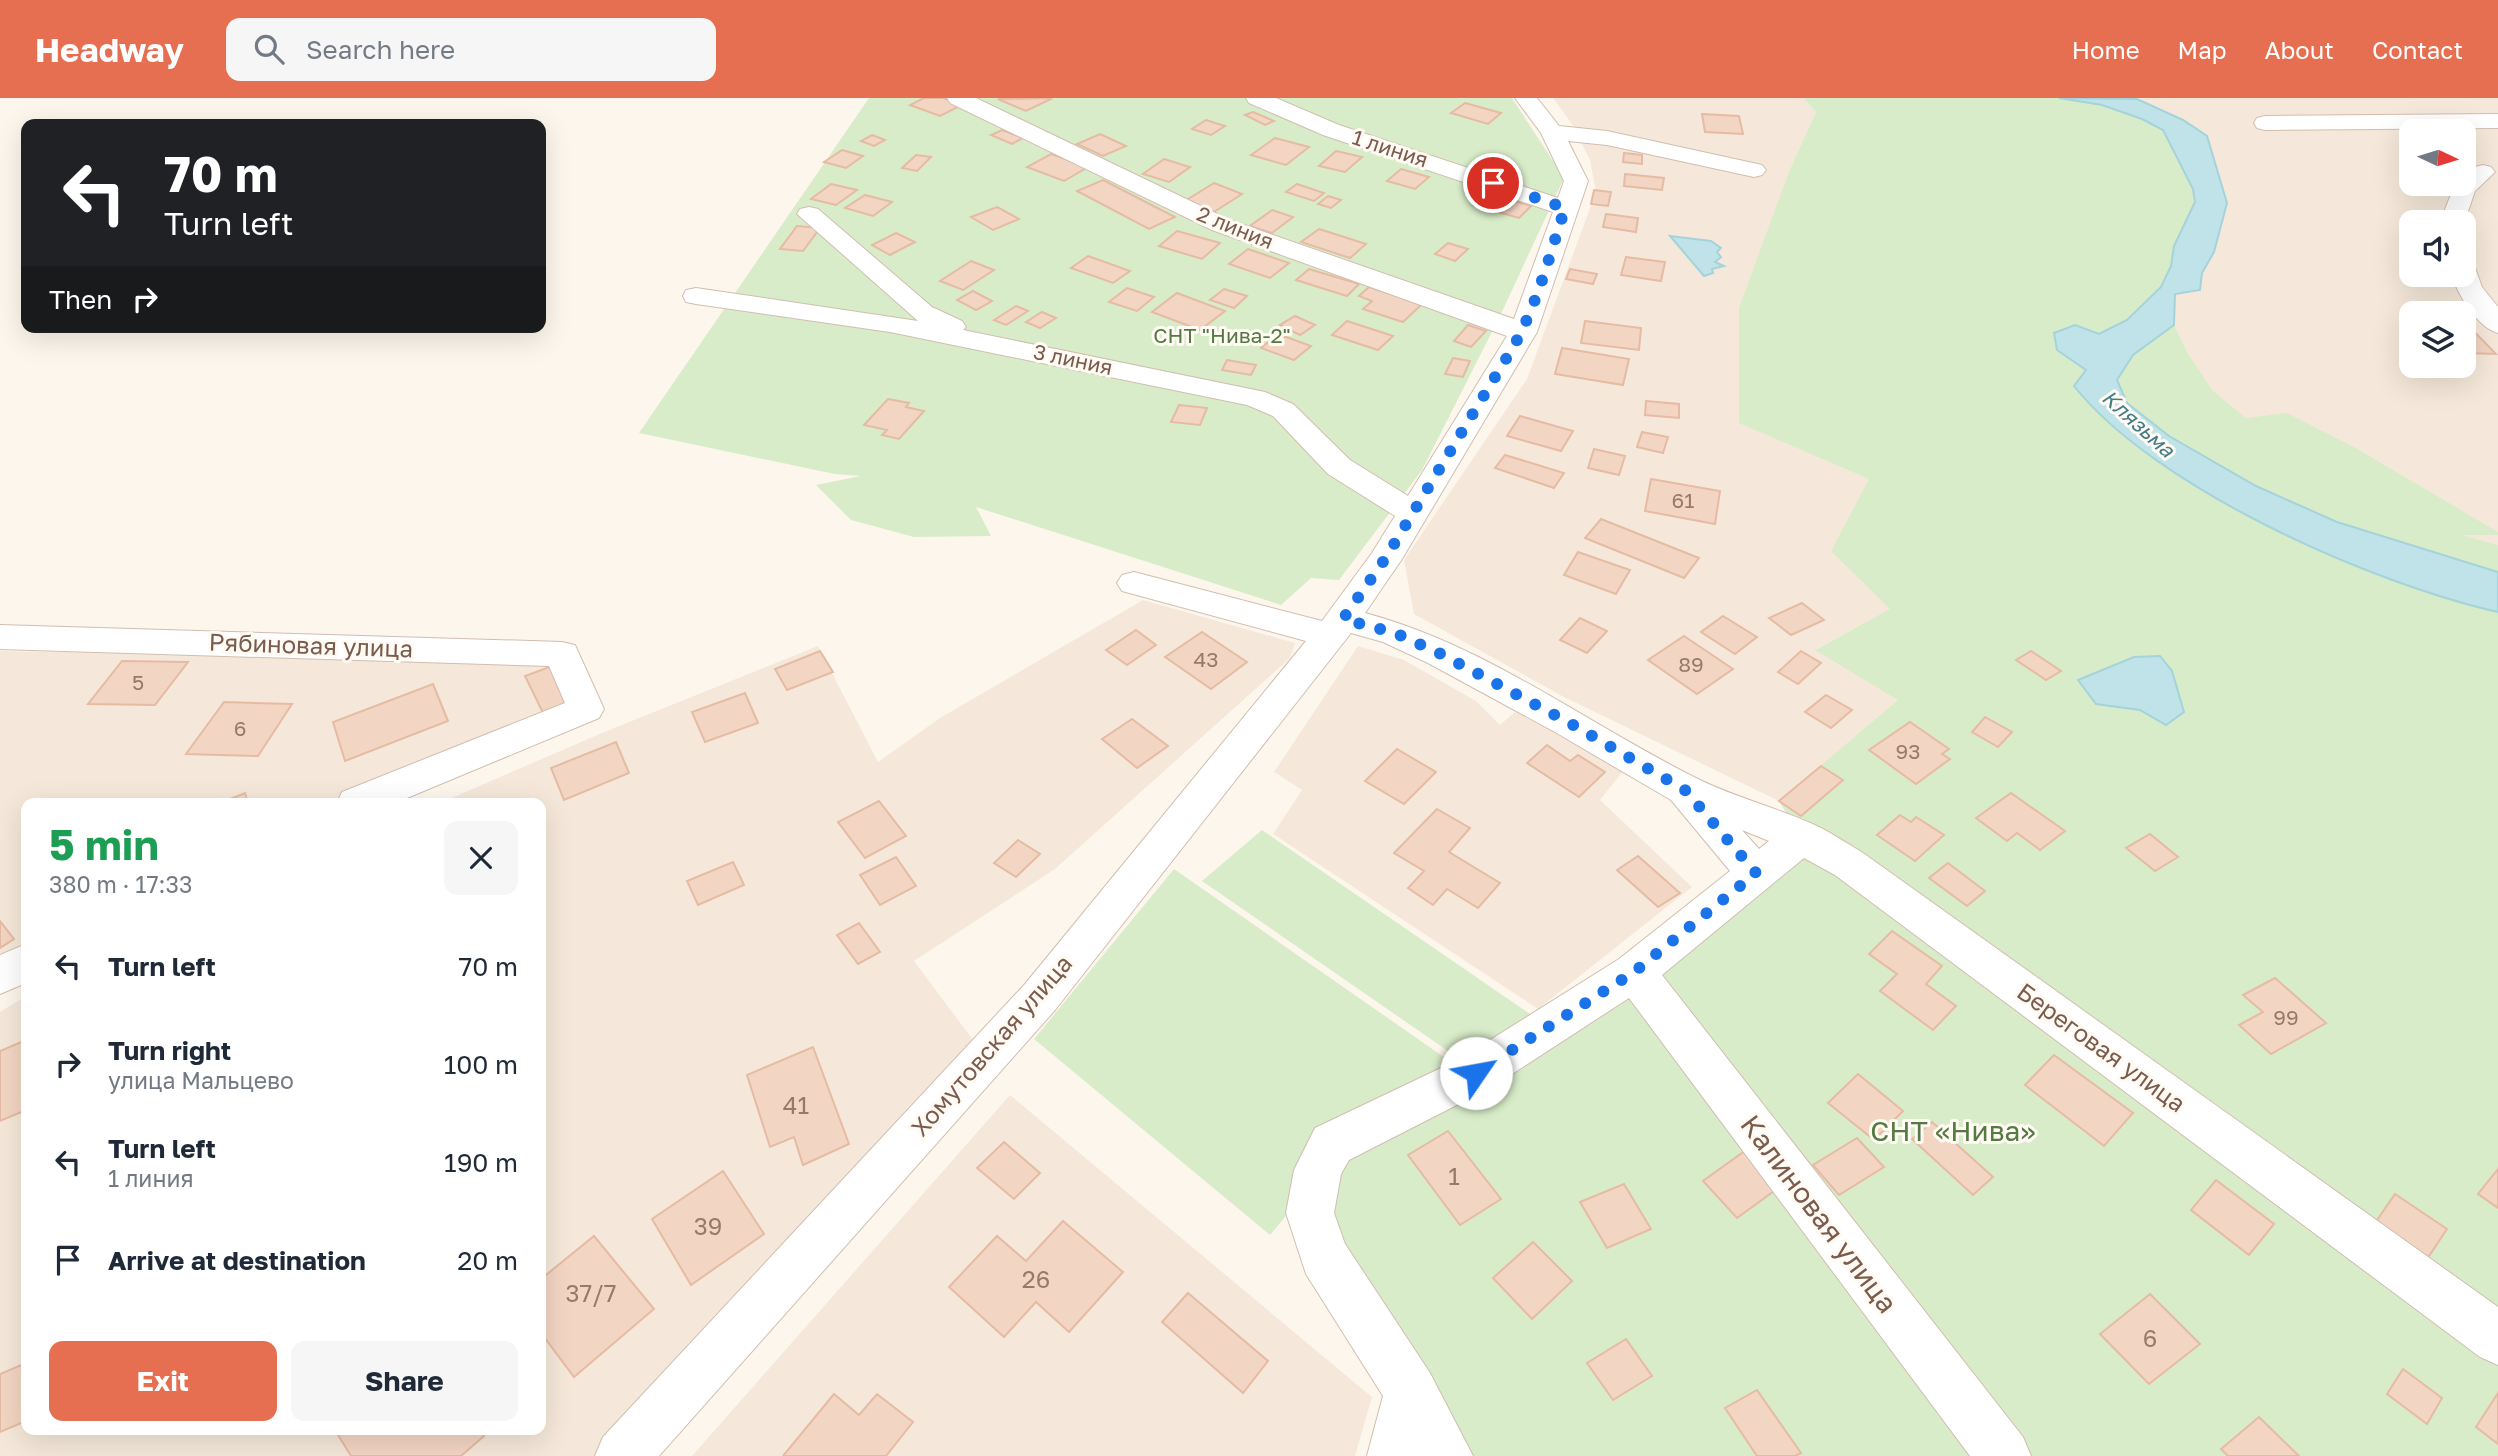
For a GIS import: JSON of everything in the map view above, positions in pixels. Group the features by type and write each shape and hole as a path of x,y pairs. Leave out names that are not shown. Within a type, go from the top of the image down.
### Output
{"street":[{"name":"2 линия","path":"958,98 1221,225 1523,331"},
{"name":"1 линия","path":"1257,98 1331,130 1565,208"},
{"name":"Хомутовская улица","path":"622,1456 1040,997 1336,627 1413,513 1523,331 1576,181 1552,132 1526,98"},
{"path":"2392,98 2418,119"},
{"path":"2476,123 2498,121"},
{"path":"2265,123 2399,126"},
{"path":"1552,132 1607,138 1754,170"},
{"path":"2456,210 2464,188 2482,171"},
{"path":"809,214 922,313 983,342"},
{"path":"2469,287 2498,325"},
{"name":"3 линия","path":"696,296 890,324 1255,398 1283,410 1339,467 1413,513"},
{"path":"1133,583 1336,627 1395,633 1441,654 1568,722 1685,790 1756,873"},
{"name":"Рябиновая улица","path":"0,637 562,654 586,709 368,798"},
{"name":"Береговая улица","path":"1685,790 1802,837 1849,864 2498,1339"},
{"path":"1446,1456 1411,1392 1324,1257 1310,1213 1318,1170 1332,1144 1476,1073 1634,972 1802,837"},
{"path":"0,976 21,964"},
{"name":"Калиновая улица","path":"1634,972 2004,1456"},
{"path":"1394,1456 1411,1392"}],"shaded area":[{"path":"1553,98 1803,98 1816,112 1790,169 1778,204 1869,479 1891,609 1816,649 1899,700 1779,801 1562,696 1414,614 1404,560 1527,379 1596,192 1590,160 1572,124"},
{"path":"2128,98 2498,98 2498,572 2133,355 2175,294 2200,290 2202,273 2214,252 2223,223 2137,100"},
{"path":"1143,600 1295,643 1290,658 1055,869 914,961 979,1048 604,1456 0,1456 0,1012 21,999 21,1435 546,1435 546,798 452,798 602,733 818,646 878,762 940,718"},
{"path":"1358,646 1404,660 1476,701 1500,725 1515,712 1624,770 1600,800 1692,887 1538,1009 1273,834 1302,790 1274,772"},
{"path":"0,651 558,660 580,708 350,798 21,798 21,947 0,959"},
{"path":"1010,1095 1372,1397 1355,1456 692,1456"}],"green space":[{"name":"СНТ \"Нива-2\"","path":"869,98 1512,98 1564,178 1500,316 1422,470 1339,580 1311,578 1281,605 976,507 991,536 914,537 851,520 816,485 861,476 835,474 639,433"},
{"name":"СНТ «Нива»","path":"1803,98 2059,98 2102,105 2142,119 2163,130 2193,189 2195,202 2174,246 2171,266 2161,287 2127,320 2099,334 2075,325 2057,350 2086,370 2074,386 2111,424 2157,461 2269,527 2390,579 2498,612 2498,1456 1394,1456 1411,1391 1324,1257 1318,1170 1476,1073 1801,837 1779,801 1898,700 1815,650 1890,609 1831,551 1869,479 1739,423 1739,308 1790,169 1816,112","holes":["2134,657 2166,725 2140,710 2096,704 2078,681"]},
{"path":"2174,325 2188,354 2213,391 2246,418 2287,413 2354,447 2498,532 2498,535 2461,535 2498,545 2498,572 2337,522 2256,486 2169,436 2127,403 2117,380 2133,355"},
{"path":"1262,830 1530,1014 1464,1062 1202,881"},
{"path":"1174,869 1461,1069 1312,1143 1290,1211 1270,1235 1034,1039"}],"water":[{"name":"Клязьма","path":"2059,98 2137,99 2183,120 2207,136 2227,203 2214,252 2202,273 2200,290 2175,294 2174,325 2133,355 2117,380 2127,403 2169,436 2256,486 2337,522 2498,572 2498,612 2390,579 2269,527 2157,461 2111,424 2074,386 2086,370 2057,350 2054,333 2075,325 2099,334 2127,320 2161,287 2171,266 2174,246 2195,202 2193,189 2163,130 2142,119 2102,105"},
{"path":"1670,236 1711,241 1721,248 1717,252 1721,257 1715,262 1724,266 1712,269 1713,273 1704,276"},
{"path":"2160,656 2172,671 2184,712 2166,725 2140,710 2096,704 2078,680 2134,657"}],"building":[{"path":"924,98 943,98 962,105 940,116 910,105"},
{"path":"998,99 1051,99 1026,111"},
{"path":"1465,103 1501,113 1488,124 1451,113"},
{"path":"1253,112 1274,121 1265,125 1245,115"},
{"path":"1702,114 1739,116 1743,134 1705,132"},
{"path":"1206,120 1225,126 1211,135 1192,129"},
{"path":"1002,130 1023,138 1012,144 991,135"},
{"path":"1100,134 1126,146 1103,156 1077,144"},
{"path":"872,135 885,140 874,146 861,141"},
{"path":"1275,138 1309,147 1286,165 1251,155"},
{"path":"842,150 863,156 846,168 824,162"},
{"path":"1336,151 1362,157 1345,172 1319,166"},
{"path":"1624,153 1642,155 1642,164 1623,162"},
{"path":"1051,154 1088,167 1064,181 1027,167"},
{"path":"916,155 931,157 917,171 902,168"},
{"path":"1164,159 1190,167 1169,182 1143,174"},
{"path":"1401,169 1429,177 1415,189 1387,181"},
{"path":"1625,174 1664,178 1662,190 1624,186"},
{"path":"1103,180 1175,217 1149,229 1077,191"},
{"path":"1214,183 1242,194 1214,212 1185,201"},
{"path":"831,184 857,190 836,205 811,199"},
{"path":"1297,184 1324,193 1314,201 1286,192"},
{"path":"1594,190 1611,192 1608,206 1591,204"},
{"path":"1486,193 1531,206 1519,218 1473,205"},
{"path":"865,195 892,202 873,216 845,208"},
{"path":"1328,196 1341,200 1331,208 1318,204"},
{"path":"997,207 1019,219 993,230 971,217"},
{"path":"1272,210 1293,217 1272,233 1250,226"},
{"path":"1606,214 1638,218 1636,232 1603,227"},
{"path":"797,226 820,228 803,251 780,249"},
{"path":"1319,229 1366,244 1350,258 1301,242"},
{"path":"1177,231 1220,243 1202,259 1159,246"},
{"path":"896,233 915,242 890,255 872,245"},
{"path":"1448,243 1468,249 1455,261 1435,254"},
{"path":"1248,249 1289,263 1270,278 1229,264"},
{"path":"1088,256 1130,271 1113,283 1071,268"},
{"path":"1626,257 1665,262 1661,281 1621,275"},
{"path":"971,261 994,270 963,290 940,281"},
{"path":"1309,269 1359,284 1347,296 1296,280"},
{"path":"1570,269 1597,274 1593,284 1566,279"},
{"path":"1369,287 1422,304 1403,322 1363,309 1372,301 1359,296"},
{"path":"1127,288 1154,297 1137,311 1109,302"},
{"path":"1224,289 1247,296 1234,308 1210,300"},
{"path":"973,291 992,301 976,310 957,300"},
{"path":"1177,293 1225,311 1200,330 1152,312"},
{"path":"1016,306 1028,311 1006,325 994,320"},
{"path":"1042,312 1056,318 1040,328 1026,322"},
{"path":"1295,316 1315,325 1300,335 1280,325"},
{"path":"1347,321 1393,336 1378,350 1332,335"},
{"path":"1585,321 1641,328 1639,350 1581,343"},
{"path":"1468,325 1486,331 1471,347 1454,341"},
{"path":"2476,333 2496,354 2476,353"},
{"path":"1278,334 1311,346 1294,360 1261,348"},
{"path":"1562,348 1629,359 1623,385 1555,374"},
{"path":"1453,358 1470,361 1463,377 1445,374"},
{"path":"1227,360 1256,365 1251,375 1222,370"},
{"path":"888,399 909,403 906,407 924,411 899,439 882,435 887,430 864,425"},
{"path":"1646,401 1679,404 1679,418 1645,415"},
{"path":"1179,405 1207,408 1200,425 1171,422"},
{"path":"1520,416 1573,431 1561,451 1507,436"},
{"path":"1642,432 1668,437 1663,453 1637,447"},
{"path":"1594,449 1625,456 1619,475 1588,468"},
{"path":"1505,455 1564,473 1554,488 1495,468"},
{"path":"1651,479 1720,491 1715,524 1645,511"},
{"path":"1601,519 1699,558 1684,578 1585,538"},
{"path":"1578,552 1630,570 1616,594 1564,575"},
{"path":"1802,603 1824,620 1791,635 1769,618"},
{"path":"1723,616 1757,637 1735,654 1701,632"},
{"path":"1580,618 1607,631 1587,653 1560,640"},
{"path":"1136,630 1156,645 1127,665 1106,650"},
{"path":"1202,632 1247,662 1211,689 1165,657"},
{"path":"1684,636 1733,669 1697,694 1648,660"},
{"path":"820,651 833,672 787,690 775,669"},
{"path":"1801,651 1821,663 1798,684 1778,672"},
{"path":"2031,651 2061,671 2046,680 2016,660"},
{"path":"122,661 188,662 155,705 88,704"},
{"path":"555,665 575,705 545,717 525,676"},
{"path":"433,684 448,721 345,761 333,722"},
{"path":"745,693 758,723 705,742 692,712"},
{"path":"1826,695 1852,710 1831,728 1805,712"},
{"path":"224,702 292,704 258,756 186,754"},
{"path":"1985,717 2012,732 1998,747 1972,732"},
{"path":"1132,719 1168,746 1137,768 1102,739"},
{"path":"1910,722 1949,749 1942,754 1950,759 1916,784 1869,750"},
{"path":"616,742 629,773 564,800 551,768"},
{"path":"1547,745 1570,761 1578,755 1605,772 1579,797 1527,763"},
{"path":"1397,749 1436,772 1404,804 1365,781"},
{"path":"1821,766 1843,780 1801,816 1779,801"},
{"path":"245,793 246,798 232,798"},
{"path":"2011,793 2065,831 2040,850 2017,833 2007,841 1976,818"},
{"path":"879,801 906,836 865,858 838,822"},
{"path":"1437,809 1470,828 1449,852 1500,883 1478,908 1447,889 1433,905 1408,888 1424,871 1394,853"},
{"path":"1900,815 1911,822 1916,817 1944,835 1915,861 1877,835"},
{"path":"2150,834 2178,857 2155,871 2126,848"},
{"path":"1018,840 1040,854 1016,877 994,863"},
{"path":"1638,856 1680,893 1658,907 1617,870"},
{"path":"896,857 916,886 880,905 860,875"},
{"path":"733,862 744,885 698,905 687,881"},
{"path":"1948,863 1985,891 1967,906 1929,878"},
{"path":"0,921 14,939 0,948"},
{"path":"859,923 880,952 858,964 837,935"},
{"path":"1892,931 1942,966 1926,984 1956,1006 1933,1030 1880,991 1897,974 1869,954"},
{"path":"2275,978 2326,1023 2271,1054 2239,1025 2263,1012 2243,995"},
{"path":"21,1042 21,1112 0,1121 0,1051"},
{"path":"813,1047 849,1144 803,1165 794,1137 770,1147 747,1075"},
{"path":"2054,1055 2133,1113 2104,1146 2025,1085"},
{"path":"1858,1074 1903,1111 1874,1140 1828,1103"},
{"path":"1932,1122 1993,1177 1973,1195 1912,1139"},
{"path":"1448,1131 1501,1199 1460,1225 1408,1155"},
{"path":"1857,1138 1884,1167 1839,1195 1813,1165"},
{"path":"1004,1142 1040,1173 1014,1199 977,1168"},
{"path":"1746,1150 1781,1186 1737,1218 1703,1181"},
{"path":"2498,1169 2498,1208 2478,1194"},
{"path":"723,1171 764,1234 691,1285 652,1219"},
{"path":"2216,1180 2274,1224 2249,1255 2191,1210"},
{"path":"1624,1184 1651,1229 1607,1248 1580,1202"},
{"path":"2395,1194 2447,1229 2425,1262 2373,1226"},
{"path":"1063,1221 1123,1272 1069,1332 1036,1302 1004,1337 949,1287 997,1236 1026,1261"},
{"path":"594,1236 654,1309 574,1377 546,1340 546,1275"},
{"path":"1533,1242 1572,1281 1532,1319 1493,1278"},
{"path":"1188,1293 1268,1361 1243,1393 1162,1322"},
{"path":"2150,1294 2200,1344 2149,1384 2100,1334"},
{"path":"1626,1339 1652,1376 1613,1400 1587,1363"},
{"path":"21,1365 21,1423 0,1432 0,1374"},
{"path":"2403,1369 2442,1398 2427,1424 2387,1394"},
{"path":"1757,1390 1801,1453 1795,1456 1757,1456 1725,1408"},
{"path":"2498,1393 2498,1444 2476,1427"},
{"path":"834,1394 859,1415 877,1394 913,1422 886,1456 783,1456"},
{"path":"2259,1417 2299,1456 2228,1456 2221,1449"},
{"path":"338,1435 484,1436 461,1456 351,1456"}],"route":[{"path":"1476,1073 1634,972 1756,873 1685,790 1568,722 1441,654 1395,633 1343,619 1385,559 1523,331 1532,307 1565,208 1493,183"}]}
